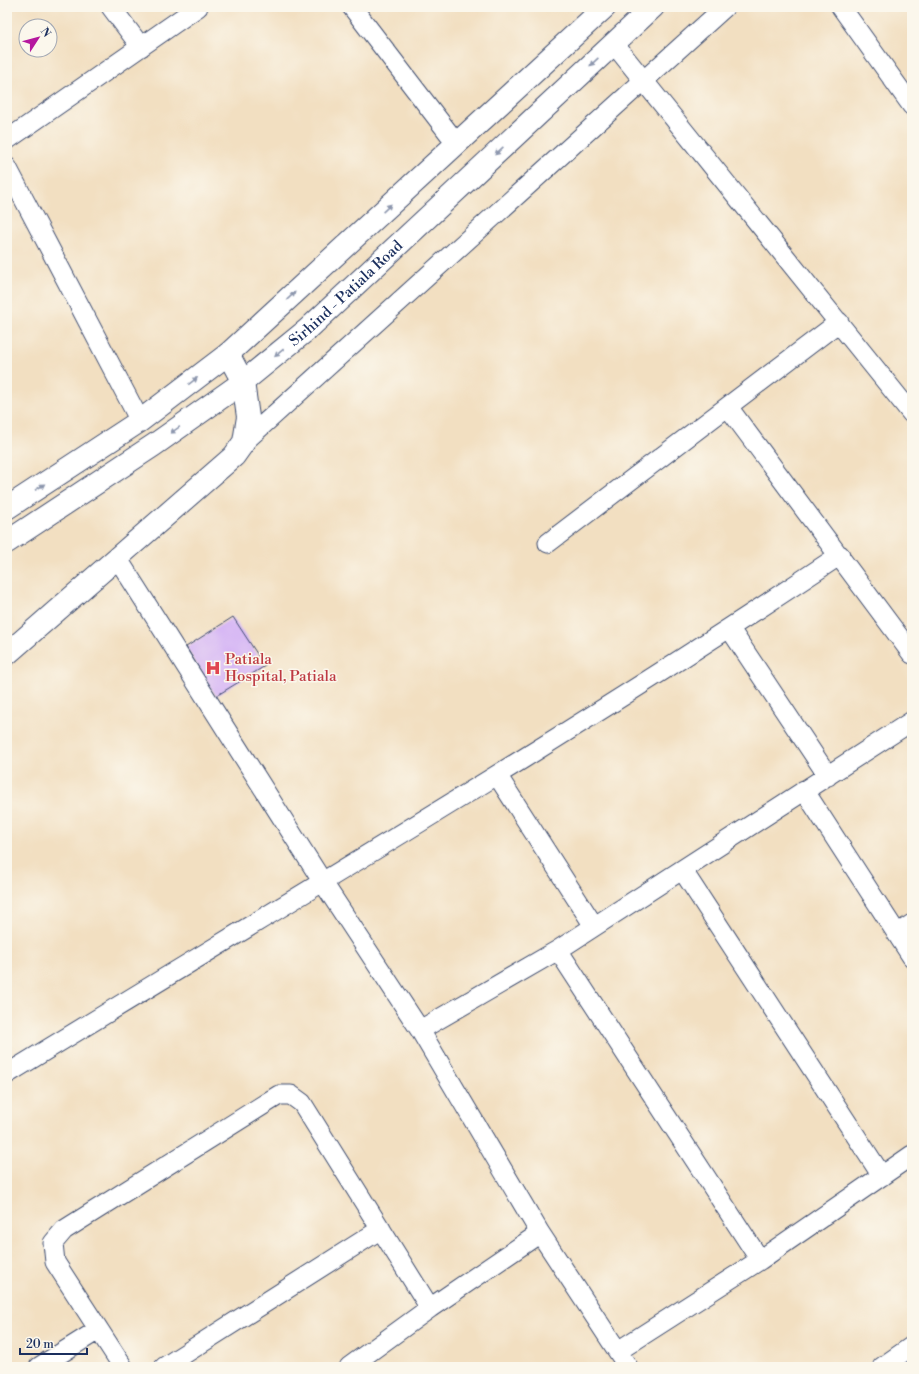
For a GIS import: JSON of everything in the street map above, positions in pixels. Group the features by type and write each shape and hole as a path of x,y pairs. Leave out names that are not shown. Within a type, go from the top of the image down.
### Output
{"main road":[{"path":"7,508 140,421 228,354 605,7"},
{"name":"Sirhind - Patiala Road","path":"7,542 130,461 243,382 314,324 653,7"},
{"path":"7,654 118,559 234,456 244,442 248,418 243,382 228,354"}],"street":[{"path":"111,7 141,48"},
{"path":"7,140 198,7"},
{"path":"352,7 457,144"},
{"path":"244,442 642,80 725,7"},
{"path":"841,7 912,106"},
{"path":"614,44 912,414"},
{"path":"7,167 140,421"},
{"path":"548,543 839,322"},
{"path":"728,407 840,555 912,654"},
{"path":"7,1074 497,775 730,629 840,555"},
{"path":"118,559 322,881 420,1030 540,1233 628,1367"},
{"path":"730,629 828,776"},
{"path":"420,1030 558,950 683,871 804,790 912,721"},
{"path":"497,775 594,926"},
{"path":"804,790 912,957"},
{"path":"683,871 882,1176"},
{"path":"896,934 912,924"},
{"path":"558,950 760,1260"},
{"path":"123,1367 55,1262 53,1243 64,1230 279,1095 291,1096 302,1103 430,1308"},
{"path":"618,1351 760,1260 912,1155"},
{"path":"164,1367 380,1229"},
{"path":"349,1367 430,1308 540,1233"},
{"path":"39,1367 98,1330"},
{"path":"882,1367 912,1346"}],"building":[{"path":"233,617 265,666 216,696 186,647"}],"place":[{"name":"Patiala Hospital, Patiala","path":"213,668"}]}
